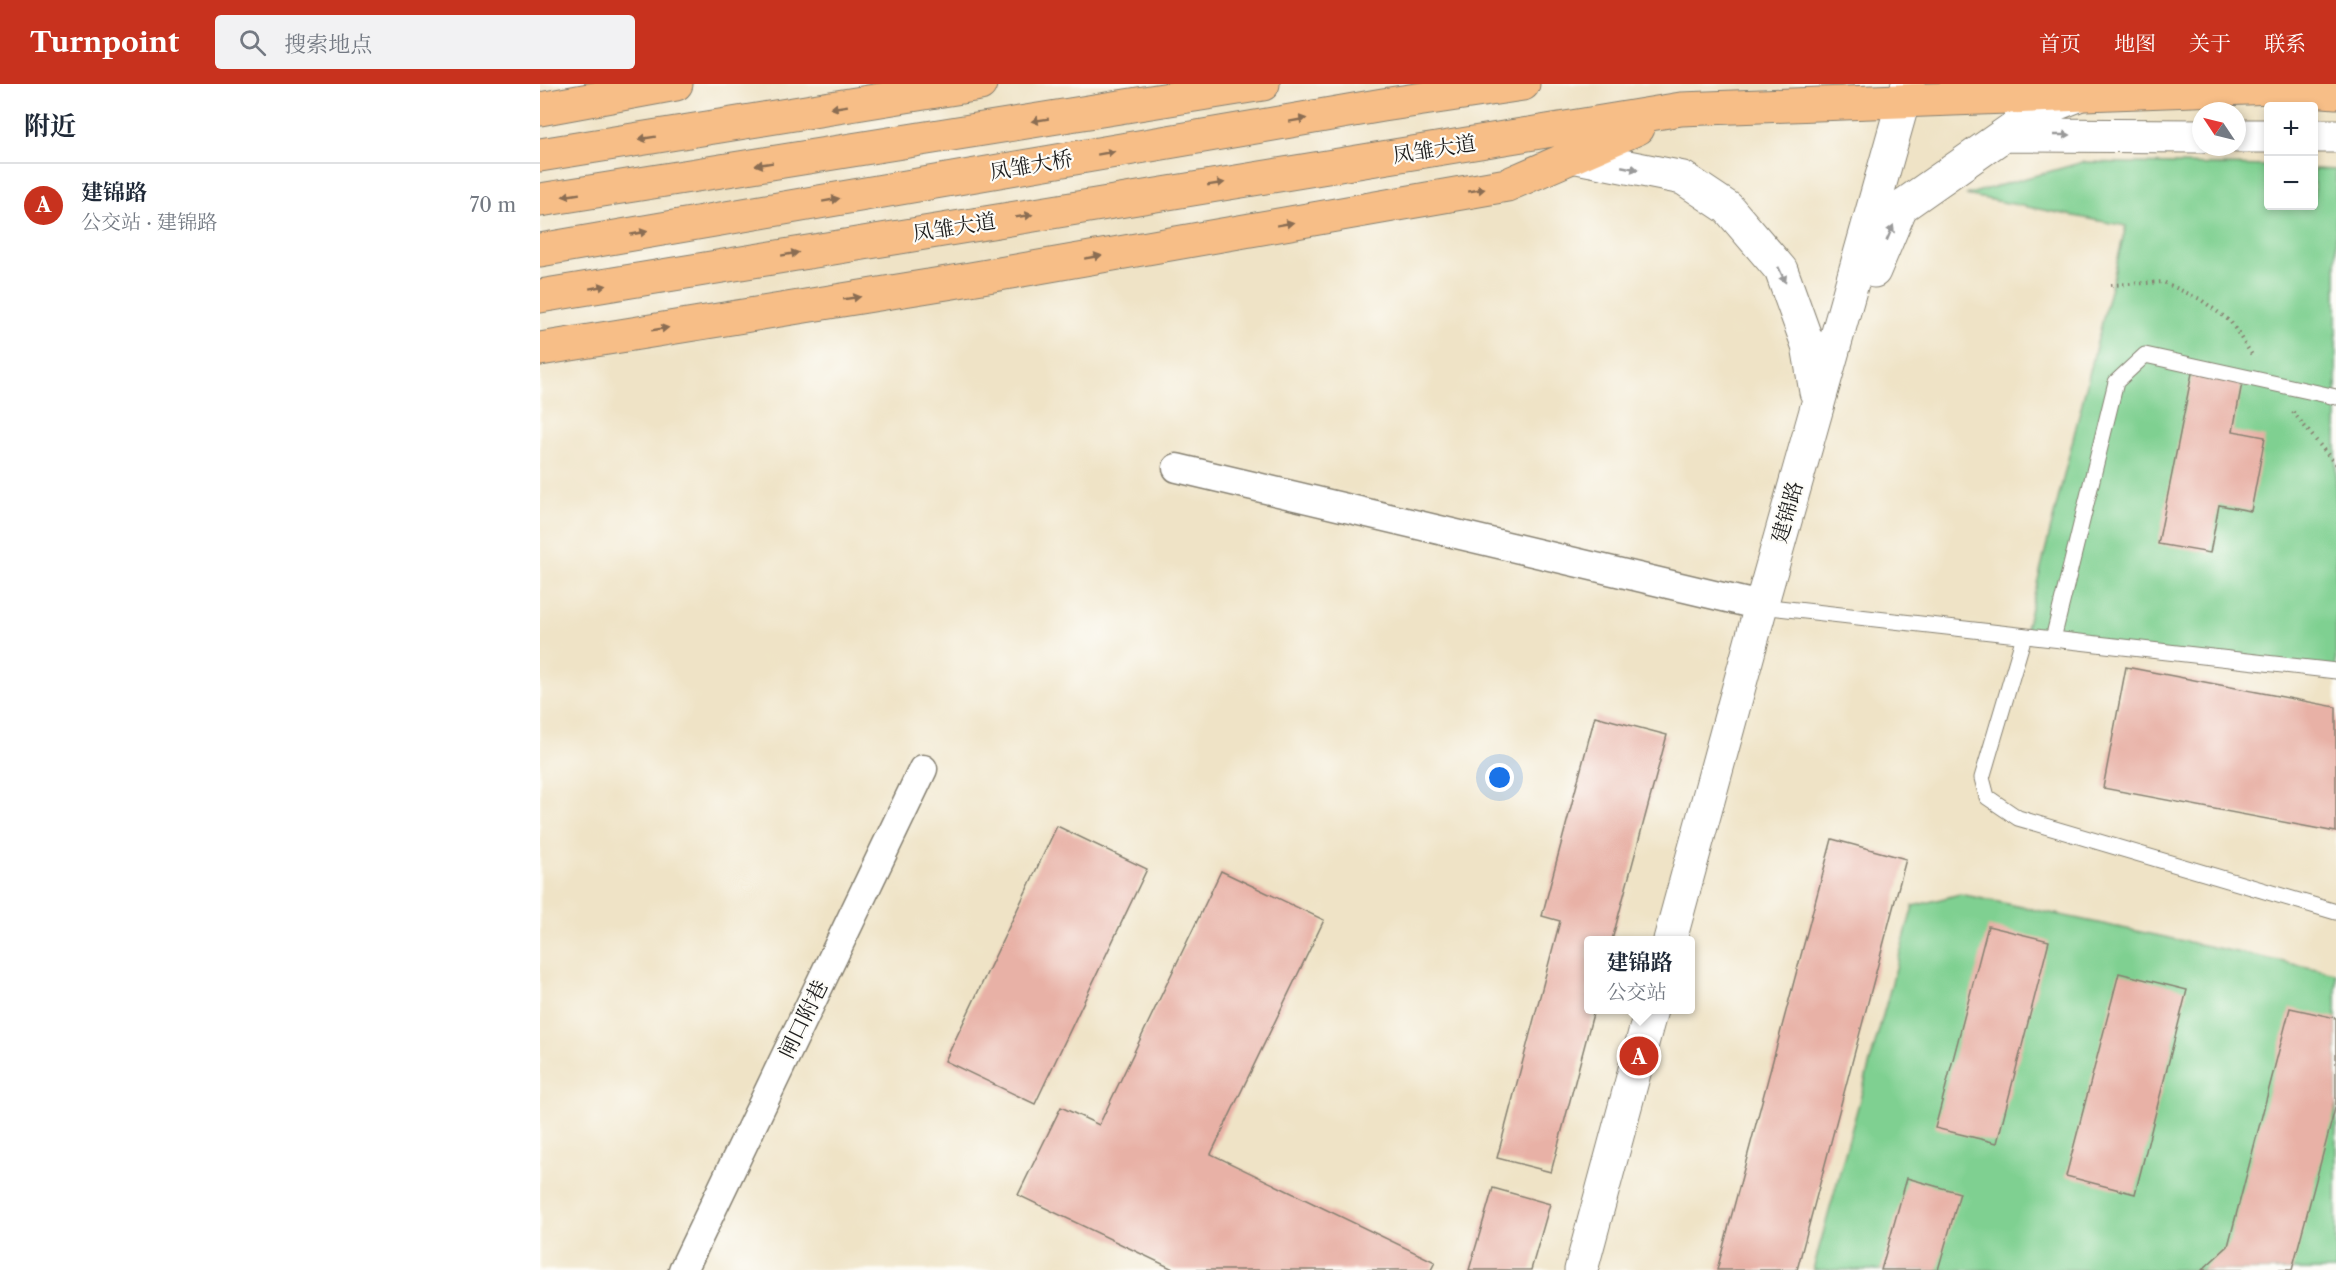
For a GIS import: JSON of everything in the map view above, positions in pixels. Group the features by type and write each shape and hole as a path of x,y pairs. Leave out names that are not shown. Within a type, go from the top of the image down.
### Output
{"main road":[{"path":"540,109 676,84"},
{"path":"540,155 980,84"},
{"name":"凤雏大桥","path":"540,200 1263,84"},
{"name":"凤雏大桥","path":"540,250 1383,105 1523,84"},
{"name":"凤雏大道","path":"540,296 1681,109 1906,93 2080,94 2274,87 2336,92"},
{"path":"540,349 953,282 1507,185 1681,109"}],"street":[{"name":"建锦路","path":"1671,936 1761,606 1906,93"},
{"path":"1818,403 1901,207 2038,111 2080,94"},
{"path":"2004,135 2192,136"},
{"path":"2246,136 2264,136"},
{"path":"2318,136 2336,136"},
{"path":"1572,156 1683,178 1728,208 1781,270 1808,345 1818,403"},
{"path":"1177,468 1761,606"},
{"name":"闸口附巷","path":"683,1270 923,769"},
{"path":"1581,1270 1650,1014"}],"lane":[{"path":"2053,639 2115,382 2145,355 2336,397"},
{"path":"1761,606 2336,671"},
{"path":"2024,636 1982,778 1987,798 2018,818 2336,912"}],"green space":[{"path":"2083,162 2264,166 2264,210 2318,210 2318,169 2336,170 2336,671 2024,636 2126,226 1966,195"},
{"path":"1960,894 2336,973 2336,1270 1813,1270 1913,906"}],"building":[{"path":"2192,373 2242,383 2233,431 2265,437 2251,511 2219,505 2210,553 2158,544"},
{"path":"2126,667 2336,707 2336,832 2103,788"},
{"path":"1595,716 1667,735 1613,936 1584,936 1584,1014 1593,1014 1551,1172 1497,1158 1560,921 1542,916"},
{"path":"1057,826 1147,869 1035,1104 945,1061"},
{"path":"1832,839 1906,859 1797,1270 1717,1270"},
{"path":"1221,871 1324,920 1211,1154 1435,1262 1431,1270 1175,1270 1018,1195 1061,1107 1099,1125"},
{"path":"1988,926 2049,941 1997,1143 1935,1128"},
{"path":"2119,973 2187,990 2135,1194 2066,1176"},
{"path":"2290,1008 2336,1018 2336,1105 2292,1270 2202,1270 2228,1246"},
{"path":"1907,1178 1960,1193 1938,1270 1881,1270"},
{"path":"1493,1188 1550,1204 1531,1270 1469,1270"}],"place":[{"name":"建锦路","path":"1639,1056"}]}
